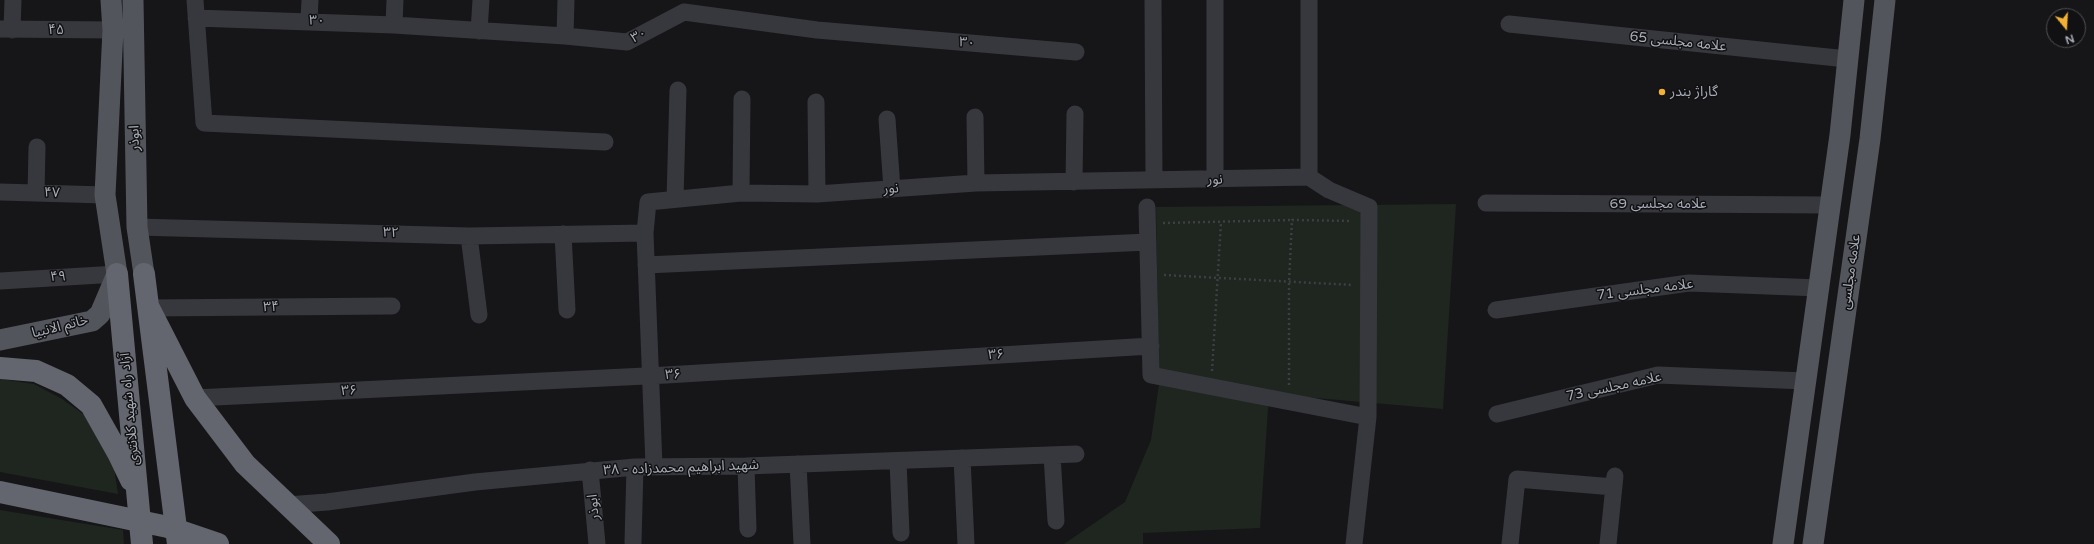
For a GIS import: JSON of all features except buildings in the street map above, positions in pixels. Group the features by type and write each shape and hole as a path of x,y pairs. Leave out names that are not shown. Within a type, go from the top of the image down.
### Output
{"highway":[{"name":"آزاد راه شهید کلانتری","path":"117,274 142,544"},
{"path":"144,274 178,544"},
{"path":"149,308 195,398 245,464 329,544"},
{"path":"0,368 36,371 67,385 91,405 118,453 138,494"},
{"path":"0,492 168,527 218,544"}],"main road":[{"name":"ابوذر","path":"111,0 113,30 105,195 117,274"},
{"name":"ابوذر","path":"132,0 137,227 144,274"},
{"path":"1783,544 1840,135 1854,0"},
{"name":"علامه مجلسی","path":"1813,544 1870,139 1885,0"},
{"path":"1840,135 1870,139"},
{"name":"خاتم الانبیا","path":"0,340 92,321 100,314 117,274"}],"street":[{"path":"6,30 13,0"},
{"path":"194,0 204,123 605,142"},
{"path":"309,20 310,0"},
{"path":"394,24 395,0"},
{"path":"479,32 481,0"},
{"path":"565,36 566,0"},
{"path":"1153,0 1154,180"},
{"path":"1215,0 1215,180"},
{"path":"1308,0 1309,177 1330,190 1369,207 1368,417 1354,544"},
{"name":"۳۰","path":"196,18 309,20 394,24 479,32 565,36 627,42 684,12 818,30 1076,52"},
{"name":"علامه مجلسی 65","path":"1509,24 1847,59"},
{"name":"۴۵","path":"6,30 113,30"},
{"path":"675,199 678,90"},
{"path":"741,193 742,99"},
{"path":"816,102 817,194"},
{"path":"1074,182 1075,114"},
{"path":"975,117 976,183"},
{"path":"887,119 892,189"},
{"path":"36,193 37,147"},
{"name":"نور","path":"654,466 645,233 648,202 741,193 817,194 976,183 1215,180 1309,177"},
{"name":"۴۷","path":"0,192 105,195"},
{"name":"علامه مجلسی 69","path":"1486,203 1830,205"},
{"path":"1147,215 1151,375 1368,417"},
{"name":"۳۲","path":"137,227 469,236 645,233"},
{"path":"563,234 567,310"},
{"path":"469,236 479,315"},
{"path":"646,265 1148,242"},
{"name":"۴۹","path":"0,281 117,274"},
{"name":"علامه مجلسی 71","path":"1496,310 1689,283 1819,288"},
{"name":"۳۴","path":"149,308 392,306"},
{"name":"۳۶","path":"195,398 650,376 1150,346"},
{"name":"علامه مجلسی 73","path":"1497,414 1658,375 1806,382"},
{"name":"شهید ابراهیم محمدزاده - ۳۸","path":"287,505 590,470 636,467 746,466 1076,454"},
{"path":"1052,455 1056,521"},
{"path":"962,458 966,544"},
{"path":"898,461 901,533"},
{"path":"798,464 802,544"},
{"path":"746,466 748,529"},
{"path":"633,542 636,467"},
{"name":"ابوذر","path":"590,470 597,544"},
{"path":"1510,544 1517,479 1614,481 1608,544"}],"path":[{"path":"1147,215 1221,222 1292,220 1370,221"},
{"path":"1290,402 1289,282 1292,220"},
{"path":"1211,387 1221,222"},
{"path":"1149,274 1369,286"}],"shaded area":[{"path":"1456,204 1443,409 1269,394 1260,528 1143,533 1143,544 1064,544 1125,502 1151,440 1159,384 1156,207"},
{"path":"0,379 34,384 62,399 89,418 114,467 118,494 0,472"},
{"path":"0,510 123,530 124,544 0,544"}],"place":[{"name":"گاراژ بندر","path":"1662,92"}]}
